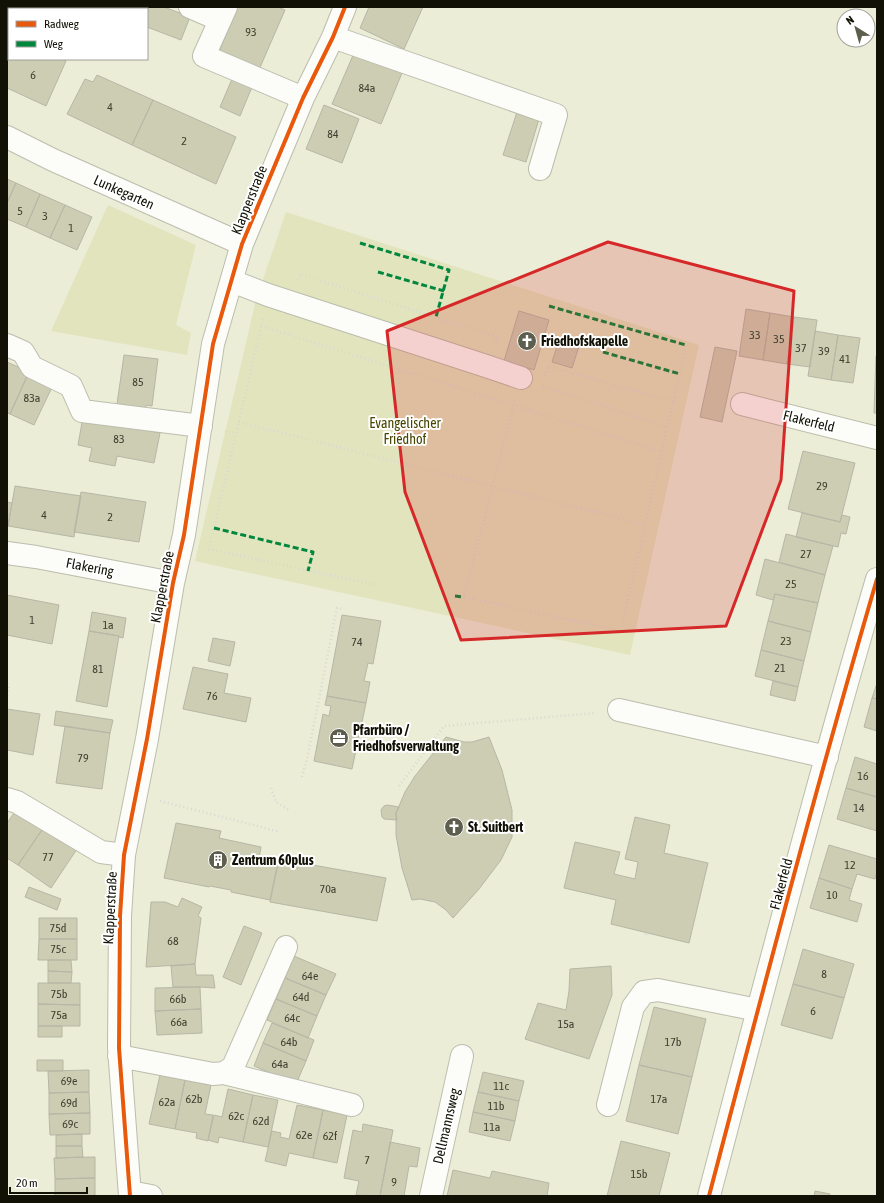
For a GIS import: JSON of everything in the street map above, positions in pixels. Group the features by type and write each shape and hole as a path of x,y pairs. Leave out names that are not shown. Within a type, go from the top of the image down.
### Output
{"street":[{"path":"190,7 223,13 204,56 303,98"},
{"name":"Klapperstraße","path":"137,1194 119,1056 120,916 124,855 147,739 172,583 184,535 213,344 242,244 303,98 333,37 345,7"},
{"path":"333,37 556,115 540,169"},
{"name":"Lunkegarten","path":"7,137 53,160 242,244"},
{"path":"232,281 268,295 489,366 521,378"},
{"path":"7,344 23,352 32,367 71,386 82,412 201,426"},
{"name":"Flakerfeld","path":"742,404 877,438"},
{"name":"Flakering","path":"7,553 36,557 172,583"},
{"name":"Flakerfeld","path":"709,1196 758,1010 877,579"},
{"path":"619,710 827,757"},
{"path":"7,799 17,802 101,852 124,855"},
{"path":"224,1073 233,1067 286,947"},
{"path":"608,1105 633,1006 644,992 658,990 758,1010"},
{"path":"119,1056 214,1074 224,1073 352,1105"},
{"name":"Dellmannsweg","path":"431,1196 462,1056"}],"path":[{"path":"291,302 300,274 489,334 497,337 489,366"},
{"path":"268,295 209,549 376,585"},
{"path":"261,326 514,404 663,452"},
{"path":"521,378 464,597 622,631 686,346"},
{"path":"668,427 542,386 548,366 674,402"},
{"path":"239,422 646,525"},
{"path":"302,777 307,759 337,608 344,610"},
{"path":"7,684 9,685 7,698"},
{"path":"399,786 444,726 619,710"},
{"path":"270,788 276,802 289,810"},
{"path":"136,796 178,805 280,832"}],"highlighted area":[{"path":"608,242 794,291 781,480 726,626 461,640 405,492 387,331"}],"green space":[{"path":"108,205 196,245 176,325 191,333 187,355 51,331"},
{"name":"Evangelischer Friedhof","path":"286,212 699,345 630,655 195,561 256,300"}],"building":[{"path":"75,7 107,7 107,8"},
{"path":"164,7 190,17 181,40 148,27 148,8 130,8"},
{"path":"238,7 278,7 285,10 258,72 218,54"},
{"path":"369,7 423,7 404,49 360,28"},
{"path":"7,35 8,60 66,61 46,106 7,88"},
{"path":"354,53 402,73 381,124 332,104"},
{"path":"97,75 153,100 132,145 67,114 85,79 93,82"},
{"path":"232,79 252,87 240,116 220,107"},
{"path":"153,100 236,137 216,184 132,145"},
{"path":"324,105 359,119 342,163 306,149"},
{"path":"517,112 539,119 526,162 503,155"},
{"path":"7,179 16,183 7,203"},
{"path":"16,183 40,194 26,227 7,219 7,203"},
{"path":"40,194 65,205 50,238 26,227"},
{"path":"65,205 92,217 77,250 50,238"},
{"path":"746,309 770,313 763,360 739,356"},
{"name":"Friedhofskapelle","path":"519,311 549,320 534,370 504,361"},
{"path":"770,313 794,317 787,364 763,360"},
{"path":"794,317 817,320 810,367 787,364"},
{"path":"815,331 838,335 831,380 808,376"},
{"path":"838,335 860,338 853,383 831,380"},
{"path":"560,337 580,343 572,368 552,362"},
{"path":"715,347 737,351 722,422 700,417"},
{"path":"124,355 158,359 152,406 146,405 145,415 116,411"},
{"path":"876,356 877,413 874,413"},
{"path":"7,362 29,372 10,414 7,413"},
{"path":"29,372 54,383 34,425 10,414"},
{"path":"83,417 160,433 154,463 117,456 115,466 89,461 92,448 78,445"},
{"path":"803,451 855,463 840,522 788,509"},
{"path":"15,486 81,496 74,537 8,526"},
{"path":"81,492 146,502 139,542 74,532"},
{"path":"7,502 12,503 8,526 7,526"},
{"path":"802,513 840,522 842,515 850,517 846,534 841,533 838,547 796,537"},
{"path":"786,534 833,546 825,575 779,562"},
{"path":"765,559 825,575 818,603 775,594 773,600 756,595"},
{"path":"775,594 818,603 811,632 768,621"},
{"path":"7,595 59,605 52,644 7,635"},
{"path":"92,612 126,618 123,638 89,631"},
{"path":"342,615 381,621 373,664 368,663 364,681 370,682 366,703 327,696"},
{"path":"768,621 811,632 804,661 761,650"},
{"path":"89,631 119,636 107,707 76,701"},
{"path":"213,638 235,642 230,666 208,661"},
{"path":"761,650 804,661 798,687 755,676"},
{"path":"193,667 228,674 224,693 251,698 246,722 183,709"},
{"path":"773,681 798,687 795,701 770,695"},
{"path":"877,683 877,699 872,698"},
{"name":"Pfarrbüro / Friedhofsverwaltung","path":"327,696 366,703 352,769 314,761 323,714 329,716 331,706 325,705"},
{"path":"872,698 877,699 877,731 864,727"},
{"path":"7,709 40,714 33,755 7,750"},
{"path":"56,711 113,720 110,733 54,725"},
{"path":"65,726 110,733 102,789 56,783"},
{"name":"St. Suitbert","path":"446,737 464,742 472,742 489,737 502,770 512,810 512,837 501,860 479,889 453,918 446,910 435,902 420,899 412,900 402,868 396,835 396,813 405,792 415,776"},
{"path":"855,757 877,764 877,797 846,788"},
{"path":"846,788 877,797 877,831 837,819"},
{"path":"387,805 399,807 396,813 397,820 384,819 382,817 381,810"},
{"path":"17,809 44,827 18,865 7,858 7,823"},
{"path":"635,817 670,825 664,853 708,863 689,943 611,924 616,900 564,888 575,842 620,852 614,874 635,879 638,862 625,859"},
{"name":"Zentrum 60plus","path":"176,823 221,831 219,838 261,847 259,858 278,862 270,900 231,892 231,890 164,878"},
{"path":"44,827 77,849 51,888 18,865"},
{"path":"829,845 877,859 877,872 875,879 857,874 852,889 819,878"},
{"path":"279,859 386,878 377,921 270,902"},
{"path":"819,878 852,889 849,900 862,904 857,922 810,908"},
{"path":"29,887 61,899 57,910 25,897"},
{"path":"182,898 202,907 198,916 201,918 195,964 146,967 151,902 165,902 178,907"},
{"path":"39,918 77,918 77,939 39,939"},
{"path":"244,926 262,933 241,985 223,977"},
{"path":"39,939 77,939 77,960 38,960"},
{"path":"803,949 854,964 844,998 793,984"},
{"path":"294,956 336,974 326,995 285,978"},
{"path":"48,960 71,960 72,972 48,971"},
{"path":"195,964 196,975 213,975 215,988 173,987 171,966"},
{"path":"611,966 612,995 589,1059 525,1039 538,1003 566,1010 570,969"},
{"path":"48,971 72,972 71,983 48,983"},
{"path":"285,978 326,995 317,1016 276,999"},
{"path":"38,983 80,983 80,1005 38,1004"},
{"path":"793,984 844,998 832,1039 781,1025"},
{"path":"200,987 201,1009 155,1011 155,988"},
{"path":"276,999 317,1016 308,1038 267,1020"},
{"path":"38,1004 80,1005 80,1026 38,1026"},
{"path":"654,1007 706,1019 692,1077 639,1065"},
{"path":"201,1009 202,1033 157,1035 155,1011"},
{"path":"272,1023 314,1040 306,1061 263,1043"},
{"path":"38,1026 62,1026 62,1037 38,1037"},
{"path":"263,1043 306,1061 296,1084 254,1066"},
{"path":"37,1060 63,1060 63,1071 37,1071"},
{"path":"639,1065 692,1077 678,1134 626,1121"},
{"path":"89,1070 89,1092 49,1093 48,1071"},
{"path":"483,1072 524,1081 519,1101 478,1092"},
{"path":"160,1075 185,1080 175,1129 149,1124"},
{"path":"185,1080 211,1085 205,1114 213,1115 208,1141 196,1138 197,1133 175,1129"},
{"path":"228,1089 253,1095 243,1142 219,1137 218,1143 208,1140 214,1115 222,1117"},
{"path":"89,1092 90,1113 49,1114 49,1093"},
{"path":"478,1092 519,1101 515,1121 473,1112"},
{"path":"253,1095 278,1100 268,1147 243,1142"},
{"path":"297,1105 323,1110 313,1158 289,1153 286,1166 265,1161 272,1131 281,1133 280,1137 289,1139"},
{"path":"323,1110 347,1115 337,1163 313,1158"},
{"path":"473,1112 515,1121 510,1141 469,1132"},
{"path":"90,1113 90,1134 50,1135 49,1114"},
{"path":"363,1124 393,1130 380,1196 356,1195 359,1181 344,1178 353,1130 362,1132"},
{"path":"82,1134 82,1146 56,1146 56,1135"},
{"path":"621,1141 670,1153 659,1196 607,1196"},
{"path":"390,1142 420,1148 417,1167 409,1166 404,1196 380,1196"},
{"path":"56,1146 82,1146 83,1157 56,1158"},
{"path":"95,1157 95,1178 55,1179 54,1158"},
{"path":"453,1170 490,1178 492,1171 549,1183 547,1196 447,1196"},
{"path":"95,1178 95,1196 55,1196 55,1179"},
{"path":"815,1191 830,1194 830,1196 814,1196"}],"marked path":[{"path":"360,243 449,270 436,317"},
{"path":"378,272 444,291"},
{"path":"549,306 686,345"},
{"path":"603,352 680,374"},
{"path":"214,528 313,552 308,571"},
{"path":"455,596 464,597"}],"cycle path":[{"path":"130,1196 119,1048 120,916 124,855 147,739 173,583 184,535 213,344 242,244 303,98 333,37 345,7"},
{"path":"709,1196 770,964 877,579"}],"place":[{"name":"Friedhofskapelle","path":"527,341"},
{"name":"Pfarrbüro / Friedhofsverwaltung","path":"339,738"},
{"name":"St. Suitbert","path":"454,827"},
{"name":"Zentrum 60plus","path":"218,860"}]}
